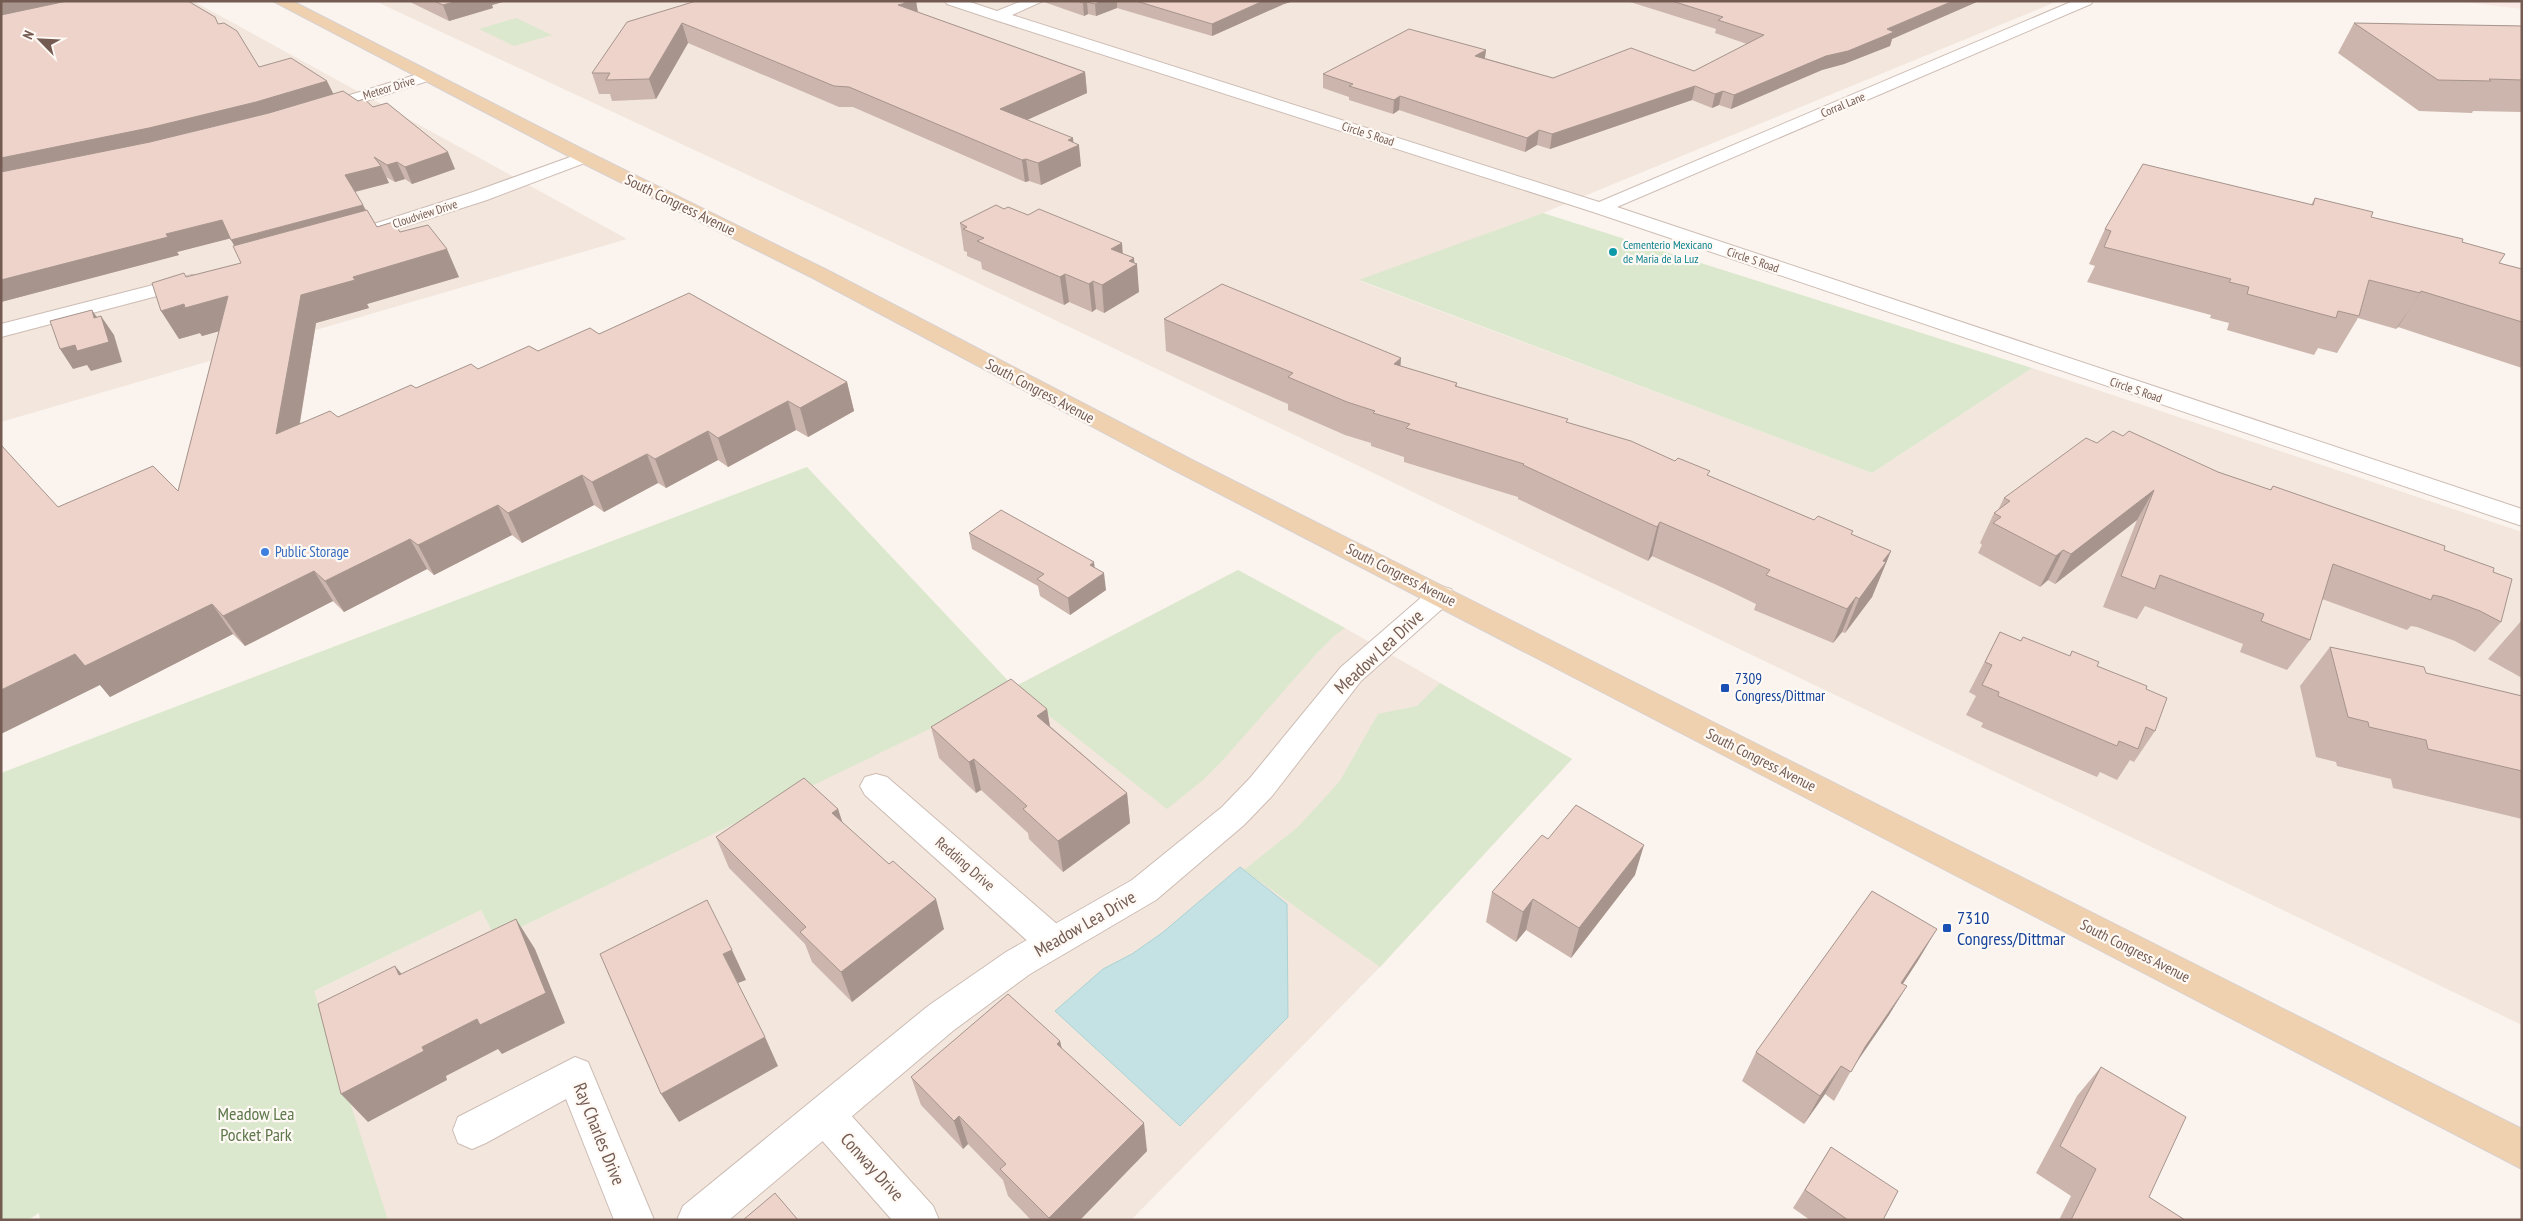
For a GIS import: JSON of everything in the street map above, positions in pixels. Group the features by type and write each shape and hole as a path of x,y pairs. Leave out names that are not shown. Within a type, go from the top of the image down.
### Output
{"main road":[{"name":"South Congress Avenue","path":"280,1 584,157 820,274 1174,461 2522,1150"}],"street":[{"name":"Circle S Road","path":"952,1 1600,208 2522,518"},
{"path":"997,16 1036,1"},
{"name":"Corral Lane","path":"1600,208 2086,1"},
{"name":"Meteor Drive","path":"308,114 428,76"},
{"name":"Cloudview Drive","path":"342,240 480,196 584,157"},
{"path":"1,331 214,275"},
{"name":"Meadow Lea Drive","path":"698,1220 941,1018 1018,963 1144,890 1233,816 1261,787 1351,674 1441,596"},
{"name":"Redding Drive","path":"876,786 1053,942"},
{"name":"Ray Charles Drive","path":"472,1130 575,1074 634,1220"},
{"name":"Conway Drive","path":"825,1115 919,1220"}],"shaded area":[{"path":"163,1 193,1 627,239 1,422 1,36"},
{"path":"375,1 2058,1 1543,213 1360,281 1872,473 2032,368 2522,532 2522,1025 926,258"},
{"path":"2457,1 2522,1 2522,9"},
{"path":"1238,570 1345,628 1572,759 1380,967 1131,1220 40,1220 314,991 481,910 496,939 1014,687"}],"green space":[{"path":"516,18 552,35 514,46 479,29"},
{"path":"1543,213 2032,368 1872,473 1359,280"},
{"name":"Meadow Lea Pocket Park","path":"807,467 1014,687 1238,570 1345,628 1317,653 1222,761 1203,780 1167,809 1014,688 496,939 481,910 314,991 388,1220 40,1220 39,1213 28,1220 1,1220 1,773"},
{"path":"1440,683 1572,759 1380,967 1244,870 1298,827 1340,781 1378,714 1417,706"}],"water":[{"path":"1240,867 1287,904 1288,1017 1180,1126 1055,1011 1103,969 1132,954 1162,933"}],"building":[{"path":"67,1 188,1 215,17 218,24 224,23 237,31 259,67 291,58 327,81 256,102 149,128 1,158 1,15"},
{"path":"434,1 457,1 443,5"},
{"path":"696,1 902,1 906,3 898,5 1085,72 1000,109 1073,138 1068,140 1079,145 1038,163 1026,159 1022,160 849,87 834,86 682,23 649,79 606,80 610,73 592,73 627,22"},
{"path":"1077,1 1101,1 1095,4"},
{"path":"1136,1 1263,1 1212,24"},
{"path":"1672,1 1953,1 1887,29 1894,32 1848,51 1826,56 1734,95 1723,91 1715,94 1695,86 1552,134 1539,130 1527,138 1400,96 1394,100 1349,86 1353,84 1323,74 1409,29 1486,50 1475,56 1553,78 1631,48 1694,71 1764,35 1718,20 1723,17"},
{"path":"2354,23 2522,26 2522,80 2438,80"},
{"path":"343,91 358,101 364,99 373,107 387,103 448,152 405,167 397,162 387,165 374,157 381,166 345,175 363,205 231,240 222,220 166,234 168,237 1,280 1,172 150,142 269,113"},
{"path":"2143,164 2313,205 2315,198 2373,212 2371,217 2463,239 2462,242 2505,254 2499,263 2522,269 2522,322 2421,291 2420,293 2369,280 2359,316 2338,311 2336,318 2247,294 2249,287 2229,282 2231,279 2104,247 2111,231 2105,229"},
{"path":"996,205 1004,209 1008,207 1028,215 1039,209 1122,243 1111,249 1134,258 1129,261 1137,264 1102,285 1093,281 1089,284 1065,274 1060,277 977,241 984,238 963,229 967,227 960,223"},
{"path":"367,210 377,227 393,222 400,232 428,225 447,249 353,277 355,280 301,295 276,434 330,411 338,417 411,385 416,388 471,364 478,369 529,346 538,351 590,328 599,334 689,293 847,382 800,408 788,401 718,438 708,431 655,459 647,454 592,482 582,475 508,513 498,505 418,545 410,539 325,581 314,571 223,616 212,604 85,666 75,654 1,690 1,445 58,507 153,466 178,491 228,296 185,308 184,304 161,311 152,283 184,273 186,277 241,263 233,246"},
{"path":"1222,284 1401,358 1394,364 1457,383 1455,386 1568,419 1566,422 1631,441 1675,461 1678,458 1710,471 1707,475 1814,520 1818,516 1853,531 1851,534 1891,551 1883,561 1886,562 1859,599 1856,597 1847,609 1766,575 1770,570 1660,522 1657,527 1524,464 1406,428 1410,424 1373,413 1375,411 1347,402 1288,377 1293,373 1164,319"},
{"path":"92,310 94,318 101,316 109,342 77,351 75,345 60,349 50,321"},
{"path":"2113,431 2123,436 2129,431 2218,472 2271,490 2273,486 2445,546 2444,550 2494,568 2493,572 2512,579 2501,622 2480,611 2442,597 2433,595 2431,600 2333,564 2310,640 2261,621 2264,614 2160,575 2155,589 2121,576 2154,490 2071,554 2063,550 2056,556 1993,523 2001,517 1994,513 2010,501 2004,498 2086,438 2097,443"},
{"path":"1001,510 1094,562 1090,565 1104,573 1068,598 1037,579 1044,574 969,533"},
{"path":"2000,632 2021,641 2023,637 2070,656 2072,651 2099,662 2097,666 2147,686 2146,689 2167,698 2155,731 2146,727 2138,749 2119,741 2117,746 1998,696 1999,692 1982,685 1992,665 1985,662"},
{"path":"2330,647 2424,667 2426,673 2522,696 2522,771 2428,749 2426,740 2369,727 2368,722 2348,717"},
{"path":"1011,679 1047,709 1037,716 1127,793 1058,841 1023,809 1027,806 974,759 969,762 931,727"},
{"path":"804,778 838,809 832,813 889,864 893,861 936,899 841,972 800,932 806,927 716,837"},
{"path":"1576,805 1644,845 1579,928 1533,899 1523,912 1492,892 1542,835 1548,839"},
{"path":"1872,891 1937,929 1901,983 1907,986 1865,1047 1851,1072 1841,1066 1820,1096 1756,1052"},
{"path":"707,900 732,950 723,954 765,1037 661,1094 600,954"},
{"path":"516,919 546,993 480,1025 477,1019 422,1047 424,1051 341,1094 318,1004 395,966 399,975"},
{"path":"1008,994 1060,1041 1057,1044 1144,1123 1049,1218 1000,1169 1006,1164 959,1116 954,1121 911,1077"},
{"path":"2101,1067 2186,1117 2149,1197 2185,1220 2071,1220 2096,1169 2060,1146"},
{"path":"1831,1147 1898,1191 1883,1220 1848,1220 1805,1190"},
{"path":"775,1193 798,1220 743,1220"}],"place":[{"name":"Cementerio Mexicano de Maria de la Luz","path":"1613,252"},
{"name":"Public Storage","path":"265,552"},
{"name":"7309 Congress/Dittmar","path":"1725,688"},
{"name":"7310 Congress/Dittmar","path":"1947,928"}]}
